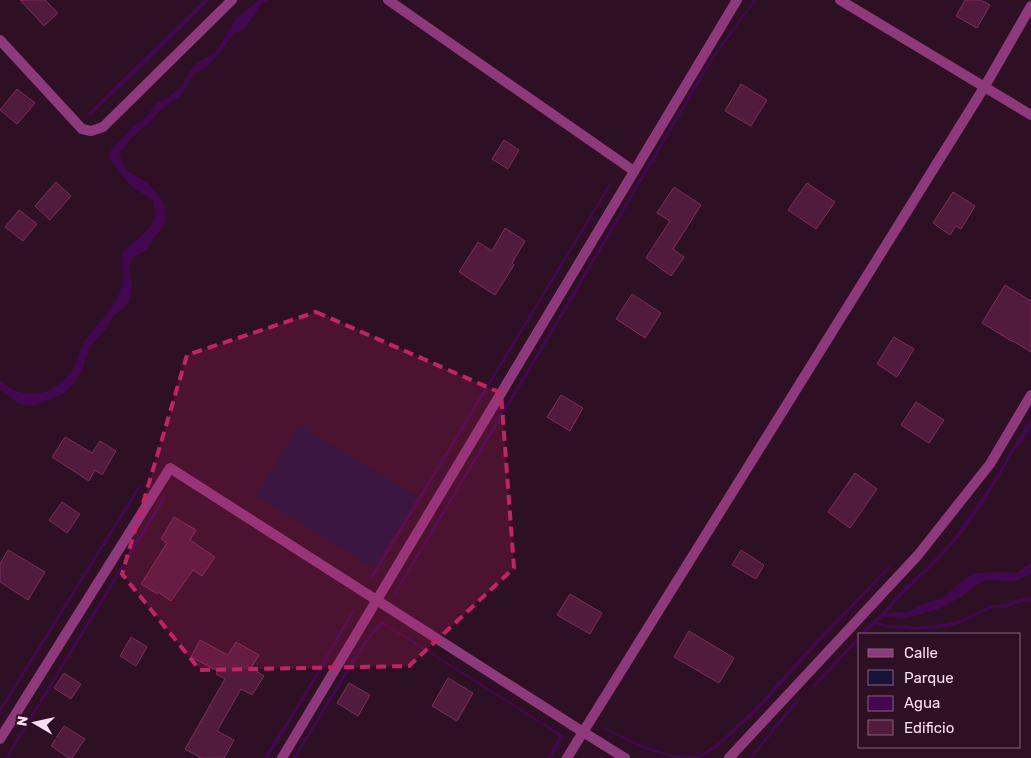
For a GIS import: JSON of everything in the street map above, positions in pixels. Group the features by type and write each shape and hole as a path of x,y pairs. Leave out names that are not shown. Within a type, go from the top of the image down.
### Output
{"street":[{"path":"0,40 82,129 91,131 103,127 232,0"},
{"path":"388,0 634,171"},
{"path":"282,758 738,0"},
{"path":"840,0 1031,115"},
{"path":"567,758 985,86 1031,6"},
{"path":"729,758 918,555 990,464 1031,395"},
{"path":"0,739 170,468 626,758"}],"highlighted area":[{"path":"316,312 501,393 514,568 409,666 200,670 122,574 187,355"}],"green space":[{"path":"299,425 417,496 374,568 256,496"}],"water":[{"path":"204,0 209,0 90,116 88,113"},
{"path":"259,0 268,0 262,4 245,28 234,34 206,68 194,73 180,96 159,111 150,122 131,138 119,154 126,170 148,183 160,197 165,207 166,217 164,225 147,250 131,260 129,269 132,285 130,300 127,305 113,316 106,329 90,347 82,370 65,393 37,405 30,406 18,403 0,390 0,381 17,391 32,394 54,388 66,378 75,365 85,340 119,296 123,277 123,251 147,231 155,216 153,200 132,187 110,160 111,150 134,126 144,119 158,102 169,97 182,86 190,70 197,63 216,52 236,18"},
{"path":"754,0 756,0 712,61 556,327 397,592 397,597 394,596 394,593 710,59"},
{"path":"609,184 611,185 373,578 370,577"},
{"path":"1031,418 1031,426 1027,435 1013,452 970,523 945,553 886,613 908,612 945,596 959,583 975,573 1016,573 1031,563 1031,573 1012,581 986,580 941,608 902,619 883,617 877,622 892,626 914,627 942,624 958,621 992,605 1007,604 1018,599 1031,597 1031,602 1021,602 1006,608 993,608 959,624 940,628 914,630 891,628 875,624 865,633 861,633 951,542 992,483"},
{"path":"140,483 142,485 0,713 0,708"},
{"path":"164,495 167,496 8,758 5,758"},
{"path":"889,566 890,568 758,710 718,747 700,758 674,758 641,748 602,728 604,727 642,745 672,755 698,756 717,744 756,707 822,634"},
{"path":"352,610 354,611 320,672 268,758 264,758 317,672"},
{"path":"383,622 564,736 551,758 547,758 559,738 557,734 388,627 383,626 376,630 360,653 296,758 293,758 357,652 378,624"},
{"path":"858,636 858,641 814,688 812,686"},
{"path":"796,699 799,701 752,758 749,758 788,709"}],"building":[{"path":"20,0 45,0 58,13 44,26"},
{"path":"965,0 981,0 990,5 977,28 956,16"},
{"path":"741,84 767,100 751,126 725,111"},
{"path":"17,89 35,103 17,124 0,110"},
{"path":"504,140 519,150 508,169 492,159"},
{"path":"56,182 71,196 50,220 35,206"},
{"path":"807,183 835,202 816,229 788,210"},
{"path":"674,187 701,205 673,249 684,257 671,276 646,258 670,221 657,213"},
{"path":"953,192 975,206 961,229 956,226 950,235 933,223"},
{"path":"19,210 37,224 23,241 5,227"},
{"path":"505,228 525,241 512,263 514,265 495,295 459,272 478,242 492,251"},
{"path":"1005,285 1031,301 1031,352 982,323"},
{"path":"632,294 661,313 645,338 616,319"},
{"path":"894,337 914,349 897,377 877,364"},
{"path":"561,395 583,408 570,431 547,417"},
{"path":"916,402 944,420 929,443 901,425"},
{"path":"65,437 92,453 100,441 116,451 102,475 95,470 89,481 52,457"},
{"path":"855,473 877,489 850,528 828,512"},
{"path":"62,502 80,514 67,533 49,520"},
{"path":"174,517 196,530 190,540 215,557 202,576 193,570 171,601 141,584 167,543 161,539"},
{"path":"8,550 45,572 28,600 0,582 0,564"},
{"path":"741,550 764,565 756,579 732,565"},
{"path":"570,594 602,613 590,634 557,615"},
{"path":"689,631 734,658 719,683 674,657"},
{"path":"131,637 147,647 136,666 120,656"},
{"path":"200,640 228,655 236,642 259,655 251,668 264,676 252,695 241,689 217,731 234,740 224,758 201,758 185,749 225,679 216,674 218,671 191,657"},
{"path":"64,673 81,684 71,699 54,688"},
{"path":"448,678 473,693 457,721 432,706"},
{"path":"349,683 370,695 358,716 337,703"},
{"path":"64,726 85,739 72,758 51,746"}]}
